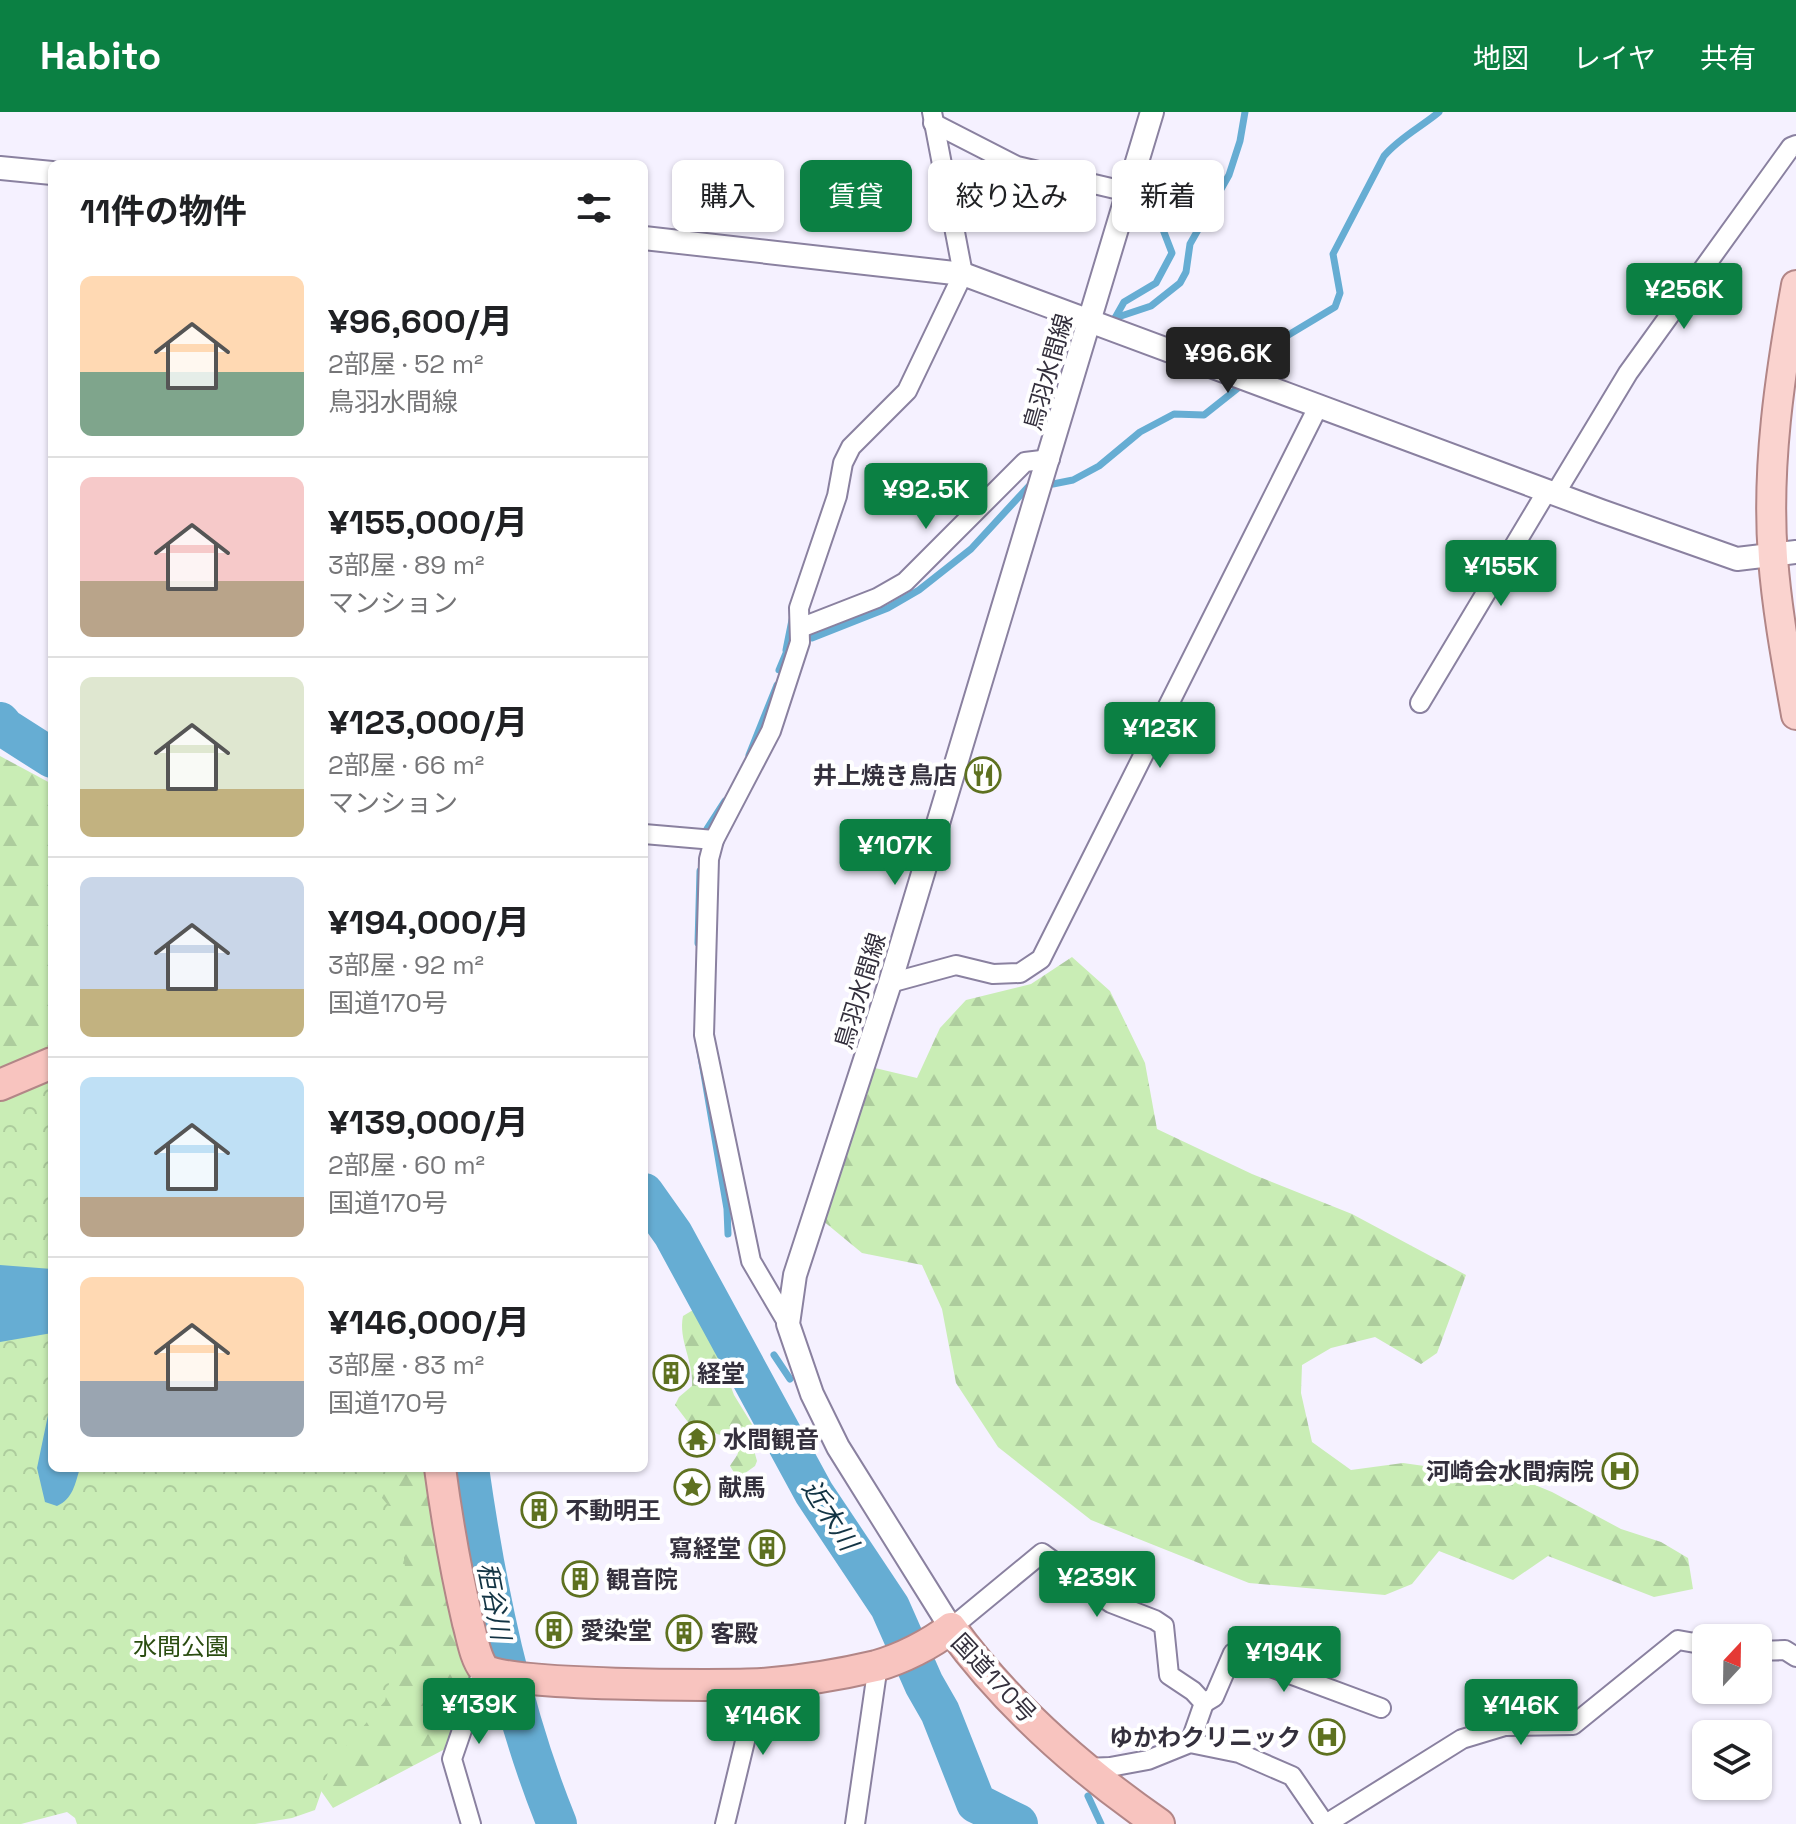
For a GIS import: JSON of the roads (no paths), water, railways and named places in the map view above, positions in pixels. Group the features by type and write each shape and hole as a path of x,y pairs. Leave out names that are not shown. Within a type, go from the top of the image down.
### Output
{"highway":[{"path":"0,1085 48,1065"},
{"path":"441,1472 459,1585 473,1642 488,1672"},
{"name":"国道170号","path":"488,1672 545,1681 746,1685 795,1681 884,1663 944,1634 1084,1768 1159,1824"}],"main road":[{"path":"1796,285 1781,369 1774,449 1796,715"}],"street":[{"name":"鳥羽水間線","path":"1138,160 1152,112"},
{"path":"933,118 1017,166 1112,188"},
{"path":"788,1324 751,1261 704,1035 707,891 714,840 771,731 800,642 799,608 837,496 843,463 851,447 907,391 963,274 933,118"},
{"path":"1420,703 1628,373 1791,147 1796,145"},
{"path":"0,168 48,173"},
{"name":"鳥羽水間線","path":"944,1634 838,1447 812,1394 788,1324 795,1275 890,983 1116,232"},
{"path":"648,238 963,274 1737,559 1784,554"},
{"path":"890,983 956,965 993,974 1020,973 1041,959 1319,405"},
{"path":"800,628 877,598 905,582 1025,462 1050,459"},
{"path":"648,834 714,840"},
{"path":"944,1634 1042,1553 1111,1603 1164,1626 1169,1675 1193,1691 1204,1703"},
{"path":"1084,1768 1148,1760 1190,1743 1239,1753 1292,1776 1325,1824 1462,1739 1505,1726 1573,1725 1678,1640 1692,1642"},
{"path":"1772,1650 1785,1650 1796,1657"},
{"path":"1190,1743 1204,1703 1214,1697 1233,1653 1381,1708"},
{"path":"855,1824 884,1663"},
{"path":"471,1824 452,1759 488,1672"},
{"path":"725,1824 746,1737 746,1685"}],"water":[{"path":"0,1265 48,1269 48,1334 0,1342"},
{"path":"48,1415 48,1472 79,1472 70,1495 62,1503 57,1506 45,1502 37,1468"}],"waterway":[{"path":"1115,318 1151,306 1180,283 1186,272 1190,244 1229,175 1245,112"},
{"path":"1253,368 1275,343 1335,307 1340,293 1333,254 1384,156 1439,112"},
{"path":"1115,318 1124,302 1156,283 1172,253 1164,232"},
{"path":"1053,484 1073,480 1099,466 1140,432 1174,414 1204,415 1238,388"},
{"path":"812,638 888,608 919,590 971,549 1028,487"},
{"path":"786,650 792,620"},
{"path":"782,671 779,670 789,646"},
{"path":"749,755 777,685"},
{"name":"近木川","path":"0,722 48,755"},
{"path":"705,839 707,829 725,801"},
{"path":"698,943 700,871"},
{"path":"698,1039 727,1209 728,1234"},
{"name":"近木川","path":"648,1199 673,1234 814,1493 890,1607 924,1684 940,1712 976,1803 1018,1824"},
{"path":"774,1355 790,1379"},
{"name":"秬谷川","path":"470,1472 502,1649 526,1738 557,1824"},
{"path":"1088,1796 1101,1824"}],"place":[{"name":"井上焼き鳥店","path":"983,775"},
{"name":"経堂","path":"671,1373"},
{"name":"水間観音","path":"697,1439"},
{"name":"河崎会水間病院","path":"1620,1471"},
{"name":"献馬","path":"692,1487"},
{"name":"不動明王","path":"539,1510"},
{"name":"寫経堂","path":"767,1548"},
{"name":"観音院","path":"580,1579"},
{"name":"愛染堂","path":"554,1630"},
{"name":"客殿","path":"684,1633"},
{"name":"ゆかわクリニック","path":"1327,1737"}],"park label":[{"name":"水間公園","path":"181,1646"}]}
